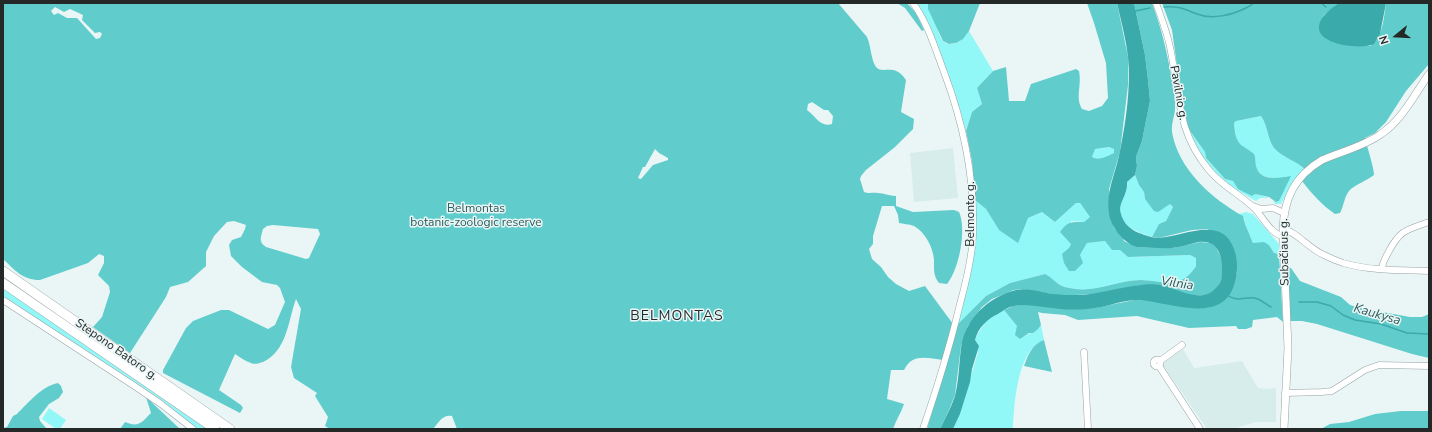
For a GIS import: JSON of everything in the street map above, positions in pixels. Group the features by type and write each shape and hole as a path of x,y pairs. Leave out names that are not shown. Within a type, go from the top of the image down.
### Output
{"main road":[{"name":"Stepono Batoro g.","path":"3,271 230,429"},
{"name":"Stepono Batoro g.","path":"3,283 215,429"}],"street":[{"name":"Belmonto g.","path":"913,3 930,34 952,92 971,170 973,212 971,254 964,288 949,348 923,429"},
{"name":"Pavilnio g.","path":"1156,3 1170,45 1180,112 1185,130 1201,160 1216,178 1253,206 1276,234 1292,231 1299,239 1319,253 1343,263 1365,267 1429,271"},
{"name":"Subačiaus g.","path":"1284,429 1288,348 1283,232 1286,203 1299,178 1307,169 1322,160 1376,138 1382,134 1395,122 1429,74"},
{"name":"Pavilnio g.","path":"1253,206 1265,209 1273,208 1284,213"},
{"path":"1262,217 1265,209"},
{"path":"1382,268 1384,260 1399,235 1429,222"},
{"name":"Stepono Batoro g.","path":"3,300 136,387 193,429"},
{"path":"1182,345 1159,364 1200,429"},
{"path":"1084,352 1088,429"},
{"path":"1285,393 1332,391 1365,370 1379,365 1429,366"}],"shaded area":[{"path":"917,3 928,3 930,12 943,41 954,44 964,37 969,31 993,71 977,88 982,104 972,112 966,131 936,42 929,24"},
{"path":"1117,3 1134,3 1145,55 1150,101 1142,141 1136,157 1137,166 1135,175 1127,182 1121,205 1120,211 1122,217 1125,223 1133,230 1154,238 1169,237 1201,230 1212,230 1221,233 1228,239 1235,253 1237,272 1234,285 1228,297 1218,304 1206,308 1179,307 1134,300 1101,307 1074,310 1024,305 1007,308 987,321 978,332 975,340 979,346 960,414 953,429 940,429 955,396 963,337 973,319 987,304 996,298 1020,289 1076,295 1092,294 1150,284 1162,285 1184,293 1204,295 1217,287 1221,281 1221,257 1216,247 1211,244 1198,242 1168,248 1136,247 1122,238 1110,218 1108,205 1109,197 1124,128 1129,80 1127,50"},
{"path":"1339,3 1386,3 1380,34 1374,44 1368,46 1351,46 1332,42 1325,38 1320,32 1320,22 1327,13"},
{"path":"1261,116 1274,148 1305,169 1289,188 1281,204 1275,204 1273,200 1276,202 1279,201 1282,193 1280,178 1269,177 1260,173 1256,167 1254,155 1251,151 1239,144 1236,137 1234,123 1236,121"},
{"path":"1188,128 1205,152 1206,158 1225,179 1233,181 1239,189 1269,198 1260,198 1256,201 1220,178 1204,158"},
{"path":"1109,147 1114,149 1114,153 1101,158 1092,157 1095,149"},
{"path":"953,148 958,198 914,202 910,153"},
{"path":"1135,175 1144,192 1145,199 1158,211 1170,204 1173,207 1166,221 1159,224 1152,237 1134,230 1124,222 1121,217 1121,203 1126,192 1127,182"},
{"path":"975,200 986,209 999,230 1042,212 1055,222 1076,203 1080,203 1090,217 1084,222 1071,221 1071,244 1069,248 1080,255 1087,243 1105,241 1112,249 1120,250 1128,257 1190,255 1196,258 1196,266 1192,272 1182,280 1171,283 1135,280 1092,289 1075,289 1061,286 1045,274 1010,283 986,296 958,324 972,264"},
{"path":"1246,212 1253,214 1279,244 1279,254 1274,253 1269,245 1253,243 1244,218 1239,214"},
{"path":"3,288 210,429 197,429 163,401 3,296"},
{"path":"1004,310 1017,326 1020,339 1041,325 1044,340 1035,345 1028,354 1023,366 1016,393 1013,429 953,429 960,414 978,352 975,340 977,335 986,321"},
{"path":"1183,349 1194,368 1242,361 1258,388 1276,388 1276,422 1256,422 1233,429 1207,429 1162,364"},
{"path":"49,408 66,420 60,429 56,429 42,419"}],"green space":[{"name":"Belmontas botanic-zoologic reserve","path":"3,3 838,3 867,37 876,67 882,70 893,70 902,75 906,80 901,112 914,119 913,129 895,147 866,170 861,176 860,179 864,192 896,196 896,206 913,212 954,210 959,212 962,228 962,239 955,269 947,284 939,283 935,275 932,250 928,240 922,232 914,226 899,223 898,215 894,206 882,206 873,236 873,244 869,249 872,259 896,284 909,291 925,286 953,324 943,360 920,358 911,361 904,370 891,370 887,399 904,404 893,429 457,429 452,416 446,416 441,419 433,429 330,429 325,426 328,417 315,396 317,393 294,378 291,367 301,309 296,299 286,335 277,351 271,357 263,362 254,364 235,354 219,390 241,405 243,408 240,413 163,373 163,370 186,328 193,321 221,310 229,310 268,329 275,325 285,302 280,288 277,285 262,282 242,267 231,256 229,245 232,240 241,237 246,225 234,221 227,222 214,236 206,252 206,266 188,282 170,287 166,297 130,353 93,327 102,317 110,292 109,286 98,275 104,263 104,256 99,254 88,263 40,280 34,280 24,276 3,259","holes":["55,7 64,12 70,9 83,15 82,20 95,33 100,32 102,34 100,38 96,39 77,18 67,18 58,13 54,15 51,11","812,102 824,110 828,110 833,116 832,124 828,125 821,123 807,110 808,104","655,149 668,158 668,160 653,165 641,179 638,178 643,167 645,167","273,225 318,229 320,234 309,258 306,259 263,245 261,237 263,229 267,226"]},
{"path":"897,3 907,3 916,13 924,30 922,31 905,8"},
{"path":"928,3 980,3 969,31 963,39 956,43 949,44 943,41 928,9"},
{"path":"1087,3 1117,3 1128,57 1128,85 1120,152 1109,189 1114,228 1122,236 1124,241 1136,247 1173,248 1200,242 1211,243 1216,247 1220,255 1223,265 1222,278 1218,287 1206,295 1189,295 1164,286 1141,285 1094,294 1075,295 1057,295 1021,289 1014,290 992,299 982,307 968,326 961,346 955,395 940,429 927,429 958,324 986,296 1010,283 1045,274 1061,286 1075,289 1092,289 1133,281 1145,280 1167,283 1175,282 1182,280 1192,272 1196,266 1196,258 1190,255 1128,257 1120,250 1112,250 1105,241 1087,243 1080,255 1083,263 1075,271 1069,271 1064,263 1062,254 1071,244 1060,232 1068,224 1073,222 1084,222 1090,217 1080,203 1076,203 1055,222 1042,212 1028,218 1018,243 999,230 986,209 975,200 972,161 966,131 972,112 982,104 977,88 993,71 1006,67 1009,101 1025,101 1031,84 1076,69 1079,71 1080,76 1079,100 1082,109 1089,111 1102,106 1108,98 1106,63","holes":["1109,147 1114,149 1114,153 1103,158 1092,157 1095,149"]},
{"path":"1134,3 1152,3 1159,22 1174,95 1175,108 1172,132 1181,158 1198,182 1208,192 1243,216 1253,243 1264,242 1269,245 1274,253 1279,254 1283,322 1277,317 1253,320 1252,327 1246,329 1238,329 1236,326 1189,328 1137,316 1078,320 1065,315 1038,312 1041,325 1033,333 1029,333 1020,339 1015,335 1017,326 1004,310 1013,306 1027,304 1069,309 1095,308 1134,300 1223,301 1231,291 1234,284 1237,272 1208,229 1192,230 1159,238 1152,237 1159,224 1166,221 1173,207 1170,204 1158,212 1154,211 1145,199 1144,192 1135,175 1137,166 1136,157 1142,141 1150,101 1145,55"},
{"path":"1162,3 1339,3 1324,15 1319,29 1328,39 1370,46 1378,38 1380,33 1386,3 1429,3 1429,64 1406,91 1386,122 1375,133 1365,138 1374,175 1354,186 1349,191 1340,213 1335,214 1330,211 1317,199 1302,181 1305,169 1274,148 1261,116 1236,121 1234,123 1235,133 1237,140 1241,145 1254,154 1256,166 1261,175 1270,178 1291,176 1279,201 1276,202 1269,197 1255,194 1252,196 1238,189 1233,181 1225,179 1206,158 1205,152 1188,128 1181,94 1172,30"},
{"path":"1287,266 1291,268 1300,281 1341,297 1350,305 1410,317 1422,317 1429,314 1429,358 1317,324 1302,321 1289,321"},
{"path":"1044,340 1052,372 1024,366 1033,347"},
{"path":"58,383 63,392 59,398 49,404 39,417 40,421 47,429 3,429 7,427 13,416 41,391"},
{"path":"146,397 180,429 120,429 125,422 130,424 140,423 151,413"},
{"path":"1401,411 1429,411 1429,429 1321,429 1330,424 1349,422 1375,414"}],"waterway":[{"path":"1164,7 1178,7 1203,16 1215,17 1235,13 1254,3"},
{"path":"1321,3 1326,7"},
{"path":"1135,11 1150,8"},
{"name":"Kaukysa","path":"1227,295 1235,299 1255,298 1271,307"},
{"name":"Kaukysa","path":"1299,302 1317,302 1331,306 1343,315 1355,320 1381,324 1407,333 1429,334"}],"district":[{"name":"BELMONTAS","path":"677,317"}],"water label":[{"name":"Vilnia","path":"1177,284"}]}
